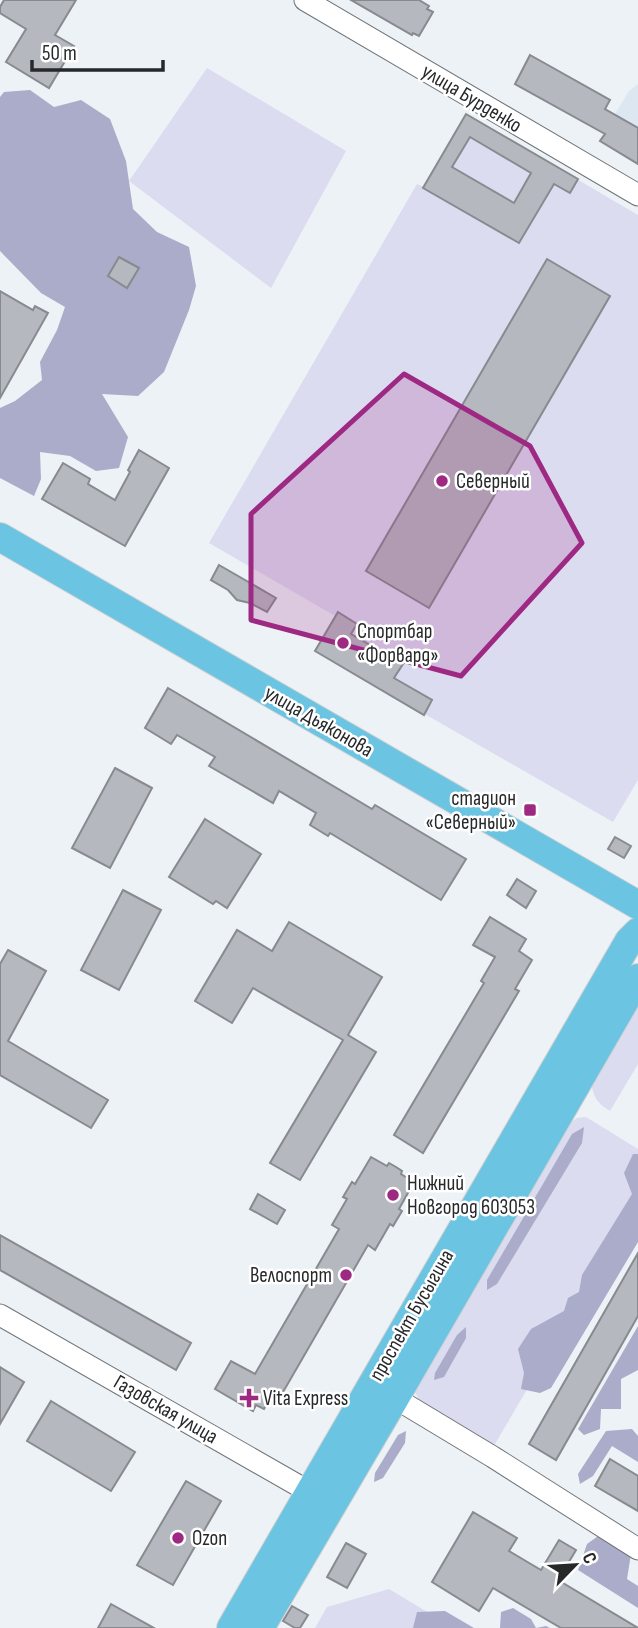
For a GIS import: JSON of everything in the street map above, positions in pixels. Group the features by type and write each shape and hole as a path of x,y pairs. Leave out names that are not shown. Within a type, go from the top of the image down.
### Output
{"main road":[{"name":"улица Дьяконова","path":"0,537 638,905"},
{"name":"проспект Бусыгина","path":"260,1628 320,1499 629,941 638,932"},
{"name":"проспект Бусыгина","path":"231,1628 320,1499 395,1398 638,978"}],"street":[{"name":"улица Бурденко","path":"305,0 638,195"},
{"name":"Газовская улица","path":"0,1315 320,1499"},
{"path":"395,1398 638,1549"}],"highlighted area":[{"path":"404,374 530,446 582,543 461,676 251,620 251,514"}],"shaded area":[{"path":"207,68 346,151 271,288 129,181"},
{"path":"638,84 638,164 599,140 629,91"},
{"path":"30,90 54,107 81,100 110,119 126,161 133,209 157,232 189,247 196,286 164,372 138,396 102,394 128,437 119,468 96,471 70,456 40,452 41,479 34,496 0,478 0,408 15,401 42,380 40,362 57,330 65,307 41,293 0,251 0,97 4,92"},
{"name":"Северный","path":"466,114 638,215 638,780 613,822 315,651 335,616 209,543 417,184 424,187"},
{"path":"638,1002 638,1064 610,1111 596,1099 591,1081"},
{"path":"586,1117 638,1149 638,1201 492,1449 420,1402 415,1392 418,1380 566,1125 577,1118"},
{"path":"584,1127 582,1143 497,1284 487,1290 487,1280 572,1134"},
{"path":"633,1154 638,1154 638,1242 551,1388 540,1393 521,1389 524,1373 518,1349 531,1329 564,1311 568,1298 579,1292 582,1275 632,1194 624,1173"},
{"path":"638,1326 638,1370 621,1379 621,1409 601,1409 600,1429 584,1435 578,1429"},
{"path":"466,1327 466,1338 444,1377 434,1380 435,1373 457,1335"},
{"path":"632,1429 638,1436 638,1462 612,1446 593,1476 580,1484 578,1474 606,1431"},
{"path":"406,1431 405,1443 383,1478 374,1482 375,1473 398,1435"},
{"path":"601,1534 631,1554 627,1579 638,1586 638,1608 578,1570 587,1544"},
{"path":"389,1589 454,1628 315,1628 327,1607"},
{"path":"513,1608 531,1619 536,1628 500,1628 501,1612"},
{"path":"445,1611 474,1628 413,1628 417,1612"}],"building":[{"path":"4,0 76,0 55,35 74,46 49,88 6,62 26,29 0,13"},
{"path":"351,0 419,0 433,12 419,36 413,33 412,35"},
{"path":"530,55 610,100 605,109 638,128 638,164 600,141 605,134 515,84"},
{"path":"466,114 578,179 570,193 554,184 519,243 423,188","holes":["470,137 531,173 514,203 452,167"]},
{"path":"119,257 139,268 127,288 108,276"},
{"path":"547,259 610,296 429,608 366,571"},
{"path":"0,291 33,310 35,306 48,313 0,398"},
{"path":"139,450 169,468 125,546 42,499 63,463 90,479 88,484 115,500"},
{"path":"219,565 276,598 267,612 237,600 228,590 211,580"},
{"name":"Спортбар «Форвард»","path":"338,612 357,624 351,634 403,664 394,678 432,700 424,715 315,651"},
{"path":"168,688 372,809 375,805 466,859 441,900 330,833 328,836 310,825 316,813 279,791 273,803 209,766 215,757 177,735 171,744 145,728"},
{"path":"115,768 152,788 110,868 72,848"},
{"path":"205,819 261,854 227,908 216,901 213,904 169,877"},
{"path":"615,837 631,846 624,858 608,849"},
{"path":"517,879 536,891 526,908 507,895"},
{"path":"123,890 161,910 119,990 81,970"},
{"path":"490,917 526,939 519,951 532,960 515,989 519,991 423,1153 394,1135 484,983 481,981 495,957 473,945"},
{"path":"289,922 382,977 348,1035 376,1052 300,1180 270,1163 343,1040 253,988 232,1023 195,1001 237,930 272,951"},
{"path":"8,950 46,971 8,1041 108,1100 91,1128 0,1075 0,964"},
{"path":"371,1157 387,1166 389,1163 396,1167 402,1171 401,1174 414,1182 399,1209 402,1211 393,1226 390,1224 375,1250 368,1245 275,1406 268,1402 264,1409 256,1405 253,1411 215,1389 231,1361 255,1374 339,1229 332,1225 347,1199 343,1197 352,1182 355,1184"},
{"path":"258,1194 285,1210 277,1224 250,1209"},
{"path":"0,1235 191,1343 176,1370 0,1270"},
{"path":"638,1253 638,1316 556,1460 529,1444"},
{"path":"0,1367 24,1382 0,1424"},
{"path":"51,1401 135,1452 111,1491 27,1441"},
{"path":"610,1459 638,1476 638,1511 595,1486"},
{"path":"186,1481 221,1501 173,1585 137,1565"},
{"path":"473,1512 517,1538 509,1551 541,1570 559,1540 576,1550 558,1580 638,1628 561,1628 493,1588 479,1611 432,1582"},
{"path":"346,1543 366,1554 347,1588 327,1577"},
{"path":"111,1604 154,1628 98,1628"},
{"path":"292,1606 308,1615 300,1628 283,1621"}],"place":[{"name":"Северный","path":"442,481"},
{"name":"Спортбар «Форвард»","path":"343,643"},
{"name":"стадион «Северный»","path":"530,810"},
{"name":"Нижний Новгород 603053","path":"393,1195"},
{"name":"Велоспорт","path":"346,1275"},
{"name":"Vita Express","path":"249,1398"},
{"name":"Ozon","path":"178,1538"}]}
